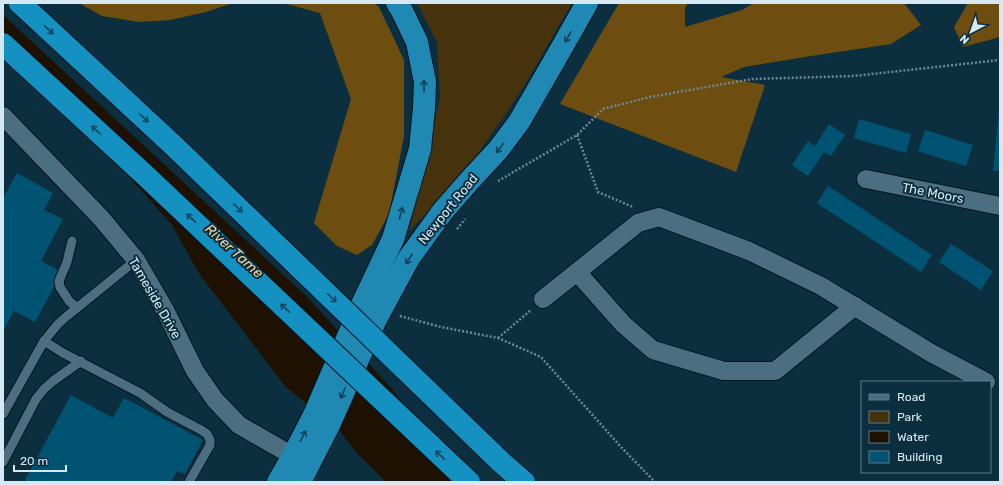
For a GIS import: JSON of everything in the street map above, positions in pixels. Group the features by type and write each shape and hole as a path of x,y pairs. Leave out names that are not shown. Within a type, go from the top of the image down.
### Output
{"highway":[{"path":"20,3 180,151 501,462 524,482"},
{"name":"Newport Road","path":"321,420 367,316 393,239 420,149 425,82 417,42 398,3"},
{"name":"Newport Road","path":"367,316 443,211 498,150 519,122 586,3"},
{"path":"3,44 147,177 469,482"},
{"path":"278,482 292,456 321,420"},
{"path":"300,482 321,420"}],"street":[{"name":"Tameside Drive","path":"3,116 101,218 136,260 165,310 195,371 215,400 239,425 292,456"},
{"name":"The Moors","path":"866,180 1000,206"},
{"path":"544,299 638,223 659,218 749,251 822,286 931,353 984,381"},
{"path":"577,272 623,324 653,350 724,371 775,371 855,306"},
{"path":"991,385 1000,390"}],"lane":[{"path":"72,241 67,262 60,278 60,287 69,301 77,308"},
{"path":"3,414 44,341 58,324 136,260"},
{"path":"44,341 140,393 167,412 207,434 210,440 210,445 189,482"},
{"path":"3,462 36,399 53,381 81,361"}],"path":[{"path":"494,183 577,135 603,109 650,97 752,79 854,76 1000,60"},
{"path":"577,135 598,192 659,218"},
{"path":"498,338 544,299"},
{"path":"400,316 442,327 498,338 541,357 621,447 655,482"}],"green space":[{"path":"417,3 572,3 523,88 480,151 437,202 409,231 425,168 440,97 437,42"}],"shaded area":[{"path":"79,3 233,3 206,12 170,20 139,22 102,16"},
{"path":"283,3 373,3 379,7 404,60 404,136 389,214 372,245 357,255 337,246 314,223 351,99 320,13"},
{"path":"619,3 688,3 685,8 685,27 742,10 754,3 904,3 921,25 891,44 744,67 721,77 765,85 736,172 560,104"},
{"path":"968,3 1000,3 1000,37 963,47 954,27"}],"water":[{"name":"River Tame","path":"3,15 305,295 392,389 432,440 460,482 386,482 357,453 339,430 286,387 200,275 172,225 116,162 3,59"}],"building":[{"path":"999,110 1000,171 993,171"},
{"path":"859,119 911,134 906,153 854,138"},
{"path":"829,124 845,135 831,156 824,152 808,176 792,165 808,141 815,146"},
{"path":"925,130 973,145 966,166 918,151"},
{"path":"17,173 53,193 44,210 63,219 41,261 62,272 35,322 14,311 3,331 3,198"},
{"path":"828,186 932,255 921,272 817,203"},
{"path":"951,244 993,271 981,290 939,262"},
{"path":"71,395 113,418 124,398 203,440 185,474 177,471 171,482 24,482"}]}
